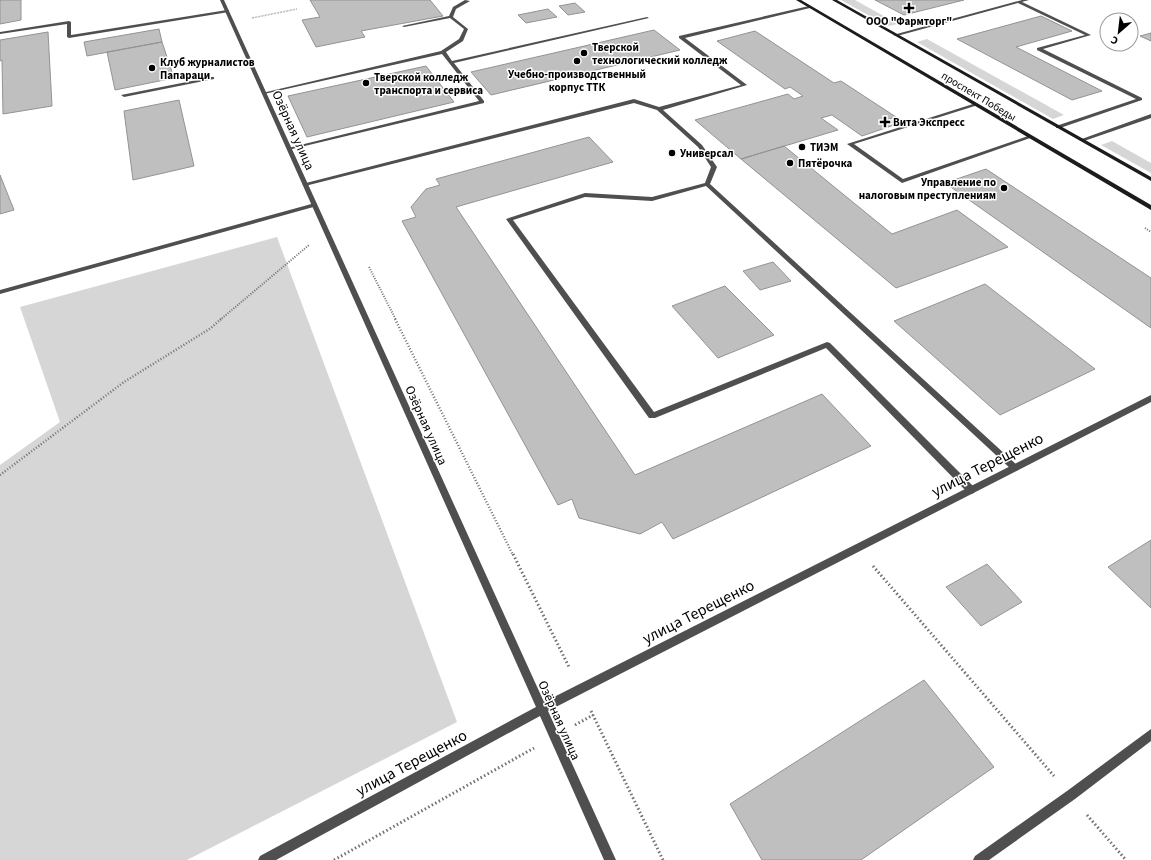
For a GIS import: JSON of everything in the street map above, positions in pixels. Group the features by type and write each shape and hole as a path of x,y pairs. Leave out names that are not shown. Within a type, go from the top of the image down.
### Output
{"main road":[{"name":"проспект Победы","path":"798,0 1151,208"},
{"name":"проспект Победы","path":"834,0 1151,179"}],"street":[{"name":"Озёрная улица","path":"222,0 610,860"},
{"path":"451,17 454,8 468,1 467,0"},
{"path":"895,34 1027,0"},
{"path":"1019,2 1089,35 1039,49 1140,99 1058,127"},
{"path":"659,109 745,86 681,37 809,7"},
{"path":"0,33 69,22 69,37 227,11"},
{"path":"264,93 443,52 461,40 466,28 451,17 404,26"},
{"path":"452,62 647,18"},
{"path":"290,150 482,102 443,52"},
{"path":"124,95 212,78"},
{"path":"305,184 634,101 659,109 700,146 714,166 707,184"},
{"path":"975,104 850,144 902,181 1030,137"},
{"path":"1082,140 1151,116"},
{"path":"707,184 1015,468"},
{"path":"707,184 652,199 585,195 509,219 652,416 827,345 971,490"},
{"path":"0,292 315,205"},
{"name":"улица Терещенко","path":"264,860 542,709 1151,398"},
{"path":"979,860 1071,795 1151,734"}],"path":[{"path":"246,19 297,9"},
{"path":"0,475 124,382 211,328 278,270 326,232"},
{"path":"368,264 593,715 663,860"},
{"path":"858,548 1126,860"},
{"path":"334,860 593,715"}],"shaded area":[{"path":"841,0 855,0 898,24 888,26"},
{"path":"927,39 1064,115 1053,119 917,42"},
{"path":"1112,141 1151,163 1151,173 1101,145"},
{"path":"277,237 457,722 187,860 0,860 0,465 60,422 20,307"}],"building":[{"path":"0,0 21,0 21,20 0,24"},
{"path":"310,0 430,0 443,16 361,31 365,37 316,47 302,20 320,17"},
{"path":"875,0 964,0 904,15"},
{"path":"575,3 585,12 568,15 559,6"},
{"path":"548,9 557,17 526,23 518,15"},
{"path":"1041,16 1072,31 1016,47 1102,91 1072,100 957,39"},
{"path":"159,29 162,42 87,56 84,42"},
{"name":"Учебно-производственный корпус ТТК","path":"654,30 680,50 491,95 471,72"},
{"path":"755,31 834,83 841,81 896,117 889,119 897,124 862,136 832,115 821,118 838,130 741,159 695,120 788,94 794,99 803,96 790,87 785,89 717,41"},
{"path":"48,32 52,106 3,114 0,40"},
{"path":"1151,33 1151,41 1140,36"},
{"path":"162,42 174,78 115,90 107,52"},
{"path":"426,66 454,102 307,137 288,96"},
{"path":"179,100 194,166 133,180 124,111"},
{"path":"589,137 613,162 456,207 635,475 822,394 871,446 673,539 662,522 640,534 579,518 572,499 558,505 402,221 416,217 411,207 426,189 440,185 436,179"},
{"path":"784,146 892,234 957,210 1008,247 896,288 741,159"},
{"path":"986,169 1151,278 1151,328 945,183"},
{"path":"0,175 14,210 0,214"},
{"path":"773,262 791,281 760,290 743,271"},
{"path":"985,284 1095,369 1000,415 894,321"},
{"path":"725,286 774,335 718,358 672,306"},
{"path":"1151,540 1151,608 1108,567"},
{"path":"987,564 1022,602 981,626 946,587"},
{"path":"924,680 994,767 861,860 762,860 730,804"}],"place":[{"name":"ООО \"Фармторг\"","path":"909,8"},
{"name":"Тверской технологический колледж","path":"584,53"},
{"name":"Учебно-производственный корпус ТТК","path":"577,61"},
{"name":"Клуб журналистов Папараци","path":"152,68"},
{"name":"Тверской колледж транспорта и сервиса","path":"366,83"},
{"name":"Вита Экспресс","path":"885,122"},
{"name":"ТИЭМ","path":"802,147"},
{"name":"Универсал","path":"672,153"},
{"name":"Пятёрочка","path":"790,163"},
{"name":"Управление по налоговым преступлениям","path":"1004,188"}]}
